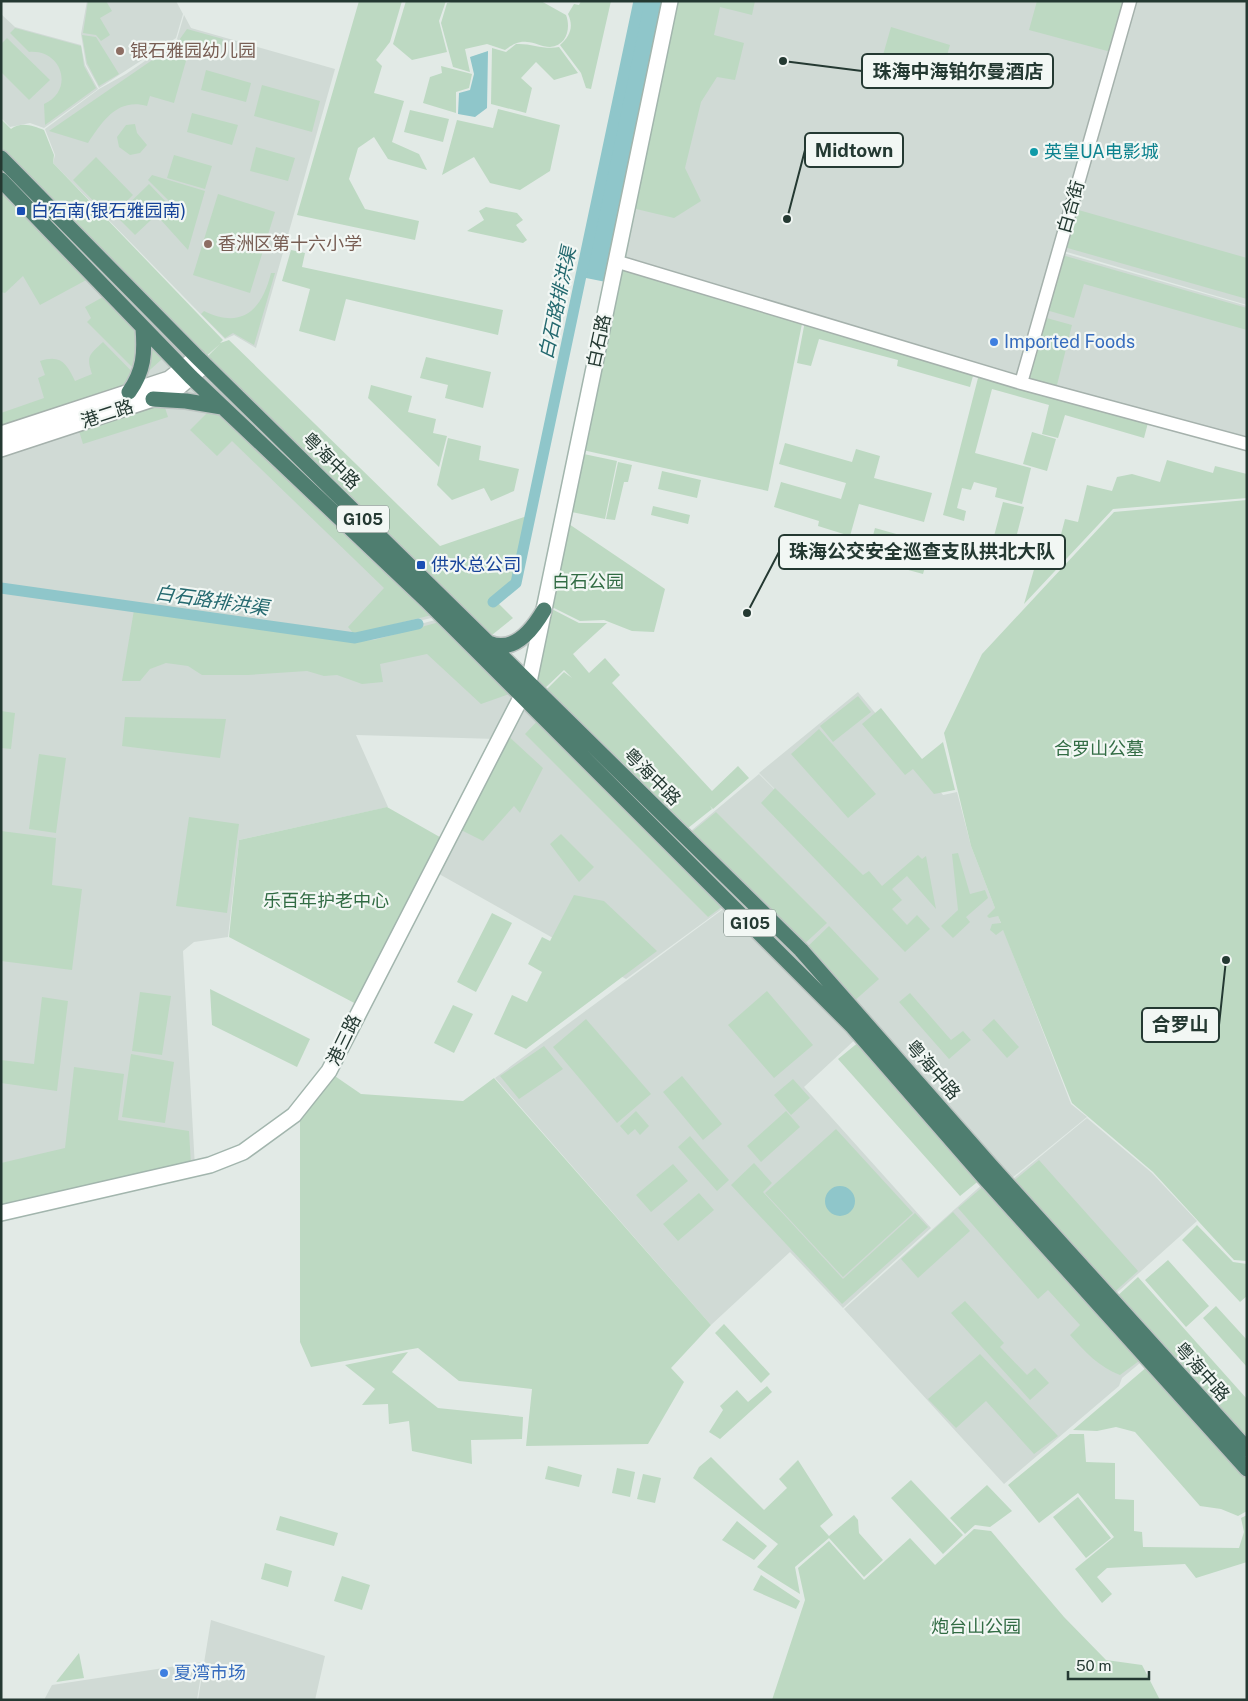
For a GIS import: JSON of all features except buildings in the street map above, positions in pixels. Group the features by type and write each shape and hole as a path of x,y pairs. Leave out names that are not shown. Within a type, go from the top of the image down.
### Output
{"highway":[{"name":"粤海中路","path":"1,158 201,361 489,643 525,688 853,1027 982,1175 1247,1469"},
{"name":"粤海中路","path":"1,180 222,407 426,600 525,688 801,950 991,1166 1247,1449"},
{"path":"129,392 142,368 145,354 143,328"},
{"path":"154,399 186,401 222,407"},
{"path":"489,643 501,646 513,643 527,634 544,610"}],"main road":[{"name":"白石路","path":"525,688 544,610 670,1"},
{"path":"187,373 201,361"},
{"name":"港二路","path":"1,434 187,373"},
{"name":"港二路","path":"1,449 154,399 179,387 187,373"},
{"name":"港三路","path":"1,1213 210,1165 243,1152 294,1115 329,1071 525,688"}],"street":[{"name":"白合街","path":"1021,383 1130,1"},
{"path":"615,261 1021,383 1247,444"}],"shaded area":[{"name":"银石雅园幼儿园","path":"87,1 176,1 183,14 176,38 99,88 86,64 81,34"},
{"path":"671,1 1129,1 1020,382 616,261"},
{"path":"1130,1 1247,1 1247,305 1060,250"},
{"path":"1,14 15,27 81,45 85,65 98,89 44,128 30,123 10,127 1,118"},
{"name":"香洲区第十六小学","path":"184,15 191,28 335,69 256,348 234,335 225,339 53,163 55,155 45,129 99,89 126,74 177,39"},
{"path":"1,180 198,375 1,438"},
{"path":"1060,252 1247,306 1247,443 1022,383"},
{"path":"199,377 440,616 354,636 1,586 1,440"},
{"path":"1,589 354,639 374,636 443,618 730,903 626,979 432,870 497,739 356,735 388,807 239,840 228,937 194,942 183,951 195,1168 1,1212"},
{"path":"858,692 943,795 957,792 971,846 1071,1104 1087,1117 1007,1182 802,949 686,835 759,774 810,825 759,773"},
{"path":"730,904 859,1036 804,1087 931,1228 843,1308 790,1252 711,1325 495,1078"},
{"path":"1087,1118 1152,1173 1197,1221 1111,1298 1008,1183"},
{"path":"986,1181 1146,1358 1122,1378 1119,1386 1004,1484 844,1309"},
{"path":"211,1620 325,1656 315,1700 198,1700"},
{"name":"夏湾市场","path":"203,1662 197,1700 44,1700 52,1685"}],"green space":[{"path":"88,1 106,1 112,11 100,18 110,35 101,41 96,35 83,33"},
{"path":"359,1 402,1 390,42 376,60 382,66 374,93 404,101 392,142 419,154 427,170 388,159 374,137 358,148 349,179 365,209 419,221 415,240 297,215"},
{"path":"406,1 446,1 439,21 447,52 412,60 393,44"},
{"path":"455,1 541,1 566,15 568,31 564,40 556,46 550,47 530,42 521,42 505,50 487,44 465,49 470,72 453,67 441,23 447,3"},
{"path":"581,1 611,1 591,89 586,88 581,73 560,45 570,31 571,23 568,14 574,4 579,5"},
{"path":"676,1 755,1 752,15 720,7 714,35 744,43 735,80 717,77 701,102 685,168 701,201 674,218 632,208"},
{"path":"1037,1 1124,1 1111,52 1029,30"},
{"path":"891,27 950,45 942,73 883,55"},
{"path":"15,28 81,46 84,66 96,88 45,125 44,104 54,98 59,90 62,81 60,72 56,63 50,57 40,53 29,52 10,33"},
{"path":"187,29 223,39 221,48 192,40 174,103 150,96 147,106 136,104 119,108 105,120 88,143 49,131 177,43"},
{"path":"82,35 96,37 119,74 99,86 87,63"},
{"path":"7,38 50,80 29,100 1,72 1,44"},
{"path":"516,44 548,48 559,47 578,73 554,80 536,62 521,78 532,88 526,113 491,104 492,48 506,52"},
{"path":"441,66 472,74 469,88 456,92 456,113 423,103 430,77 442,73"},
{"path":"206,70 251,83 246,102 201,90"},
{"path":"262,85 320,101 312,132 254,116"},
{"path":"498,109 560,125 550,171 520,190 490,183 474,157 442,175 457,120 493,128"},
{"path":"410,110 449,119 443,142 404,132"},
{"path":"192,113 238,125 232,145 187,132"},
{"path":"1,119 11,129 23,125 44,130 54,155 53,163 223,340 220,343 229,340 440,546 530,515 516,583 495,600 513,618 487,639 204,360 220,344 203,359 1,158"},
{"path":"135,124 137,133 147,145 140,153 130,155 119,147 117,137 126,125"},
{"path":"256,147 295,158 288,181 250,171"},
{"path":"174,155 212,166 205,189 167,178"},
{"path":"96,157 133,195 110,218 73,180"},
{"path":"152,175 205,191 188,250 160,219 174,206 148,180"},
{"path":"149,184 168,204 135,235 116,216"},
{"path":"1,189 90,278 40,305 23,276 5,293 1,292"},
{"path":"218,194 275,212 250,293 193,275"},
{"path":"486,207 517,213 523,220 516,225 527,240 523,243 467,231 484,220 479,211"},
{"path":"1075,209 1247,258 1247,299 1064,247"},
{"path":"291,250 305,253 302,267 503,310 498,335 346,299 335,341 299,331 310,289 282,281"},
{"path":"1062,255 1247,308 1247,330 1084,284 1074,318 1046,310"},
{"path":"615,263 803,319 768,491 578,449"},
{"path":"271,273 275,273 254,345 233,333 225,338 201,314 204,311 230,318 240,317 249,313 262,297"},
{"path":"112,292 171,351 142,377 87,322 91,318 85,307"},
{"path":"1043,317 1072,325 1056,389 1027,381"},
{"path":"805,321 974,372 970,387 897,366 898,360 819,339 811,366 797,363"},
{"path":"103,342 149,389 1,437 1,413 44,398 38,378 45,375 40,361 53,359 62,362 66,365 75,381 92,374 89,363 90,356"},
{"path":"426,357 491,372 483,408 445,398 448,385 420,378"},
{"path":"979,374 1149,419 1144,438 1065,415 1058,438 1042,434 1049,405 992,389 975,453 1031,468 1022,504 995,497 997,488 974,482 971,490 962,488 957,508 966,511 964,521 943,515"},
{"path":"371,385 412,396 408,412 436,419 433,433 447,436 439,467 368,398"},
{"path":"160,392 168,417 83,444 75,418"},
{"path":"220,400 436,614 354,634 348,627 384,588 232,441 217,456 190,430"},
{"path":"1032,432 1056,439 1047,471 1023,464"},
{"path":"448,438 481,446 479,460 519,469 514,491 491,501 484,488 452,500 437,485"},
{"path":"785,443 852,462 856,449 880,456 874,478 932,493 924,522 859,504 850,536 818,526 819,521 774,507 781,482 841,499 846,483 779,464"},
{"path":"579,453 617,461 605,519 567,511"},
{"path":"1167,460 1213,473 1215,466 1247,474 1247,498 1113,509 1024,604 1035,566 1046,553 1049,544 1058,546 1065,519 1078,522 1087,485 1112,491 1117,477 1132,474 1160,482"},
{"path":"618,462 632,465 628,482 624,482 615,520 606,519"},
{"path":"662,471 701,480 697,498 658,489"},
{"name":"合罗山公墓","path":"1247,500 1247,1261 1234,1260 1153,1172 1072,1103 1003,930 996,935 990,930 992,924 1001,923 998,916 989,918 987,916 995,908 971,846 944,733 982,654 1114,512"},
{"path":"1003,502 1024,507 1017,534 1025,537 1020,559 990,551"},
{"path":"653,506 690,515 688,524 651,515"},
{"name":"白石公园","path":"563,520 665,589 654,632 632,631 604,620 580,621 546,604"},
{"path":"875,528 907,537 902,556 870,547"},
{"path":"909,536 932,542 923,574 901,568"},
{"path":"546,606 579,623 607,623 573,654 589,673 605,658 620,675 612,683 712,791 738,766 749,778 713,809 710,806 712,809 683,832 543,693 564,672 572,678 564,670 542,691 532,681"},
{"path":"134,610 357,641 374,640 443,621 512,693 481,704 427,654 380,664 383,682 362,684 337,675 324,676 307,671 248,675 202,675 188,666 166,663 150,669 140,681 122,681"},
{"path":"858,696 871,712 833,742 820,726"},
{"path":"881,708 922,759 943,742 955,790 934,794 913,769 905,775 862,724"},
{"path":"1,711 15,713 11,749 1,748"},
{"path":"125,717 226,719 220,758 122,746"},
{"path":"541,717 727,903 708,917 525,734"},
{"path":"819,729 876,794 848,818 791,754"},
{"path":"506,734 543,768 520,813 514,806 483,841 457,828"},
{"path":"39,754 66,758 56,833 29,829"},
{"path":"775,788 863,875 869,871 882,886 918,855 922,859 926,856 936,909 907,876 892,889 902,900 892,909 907,925 917,915 930,929 905,952 761,803"},
{"name":"乐百年护老中心","path":"387,807 445,840 360,1006 229,937 239,840"},
{"path":"716,812 827,923 801,947 688,835"},
{"path":"189,817 239,824 227,913 176,906"},
{"path":"1,831 56,838 52,885 82,889 72,970 1,961"},
{"path":"561,834 594,867 579,882 550,844"},
{"path":"958,853 970,894 985,890 988,898 966,917 970,922 953,938 941,926 958,910 952,854"},
{"path":"574,895 604,901 657,951 526,1049 494,1034 512,995 527,1002 542,972 528,964 542,937 550,941"},
{"path":"492,913 512,923 476,992 457,982"},
{"path":"829,926 879,979 853,1002 804,950"},
{"path":"210,989 310,1039 297,1067 212,1025"},
{"path":"767,991 813,1045 774,1078 728,1025"},
{"path":"140,992 171,996 162,1055 132,1051"},
{"path":"910,993 951,1040 963,1031 971,1040 949,1059 899,1002"},
{"path":"42,997 68,1001 57,1091 1,1083 1,1060 34,1064"},
{"path":"453,1005 473,1014 454,1053 434,1043"},
{"path":"586,1019 651,1094 617,1123 553,1047"},
{"path":"994,1019 1019,1047 1007,1058 982,1030"},
{"path":"860,1041 981,1179 960,1196 838,1059"},
{"path":"544,1046 563,1069 519,1099 500,1076"},
{"path":"131,1054 174,1062 165,1123 122,1117"},
{"path":"74,1067 124,1074 118,1120 189,1131 191,1164 1,1207 1,1163 65,1148"},
{"path":"329,1072 361,1094 463,1101 494,1078 711,1325 671,1368 684,1382 648,1444 526,1446 532,1389 459,1381 418,1348 311,1367 300,1342 300,1108"},
{"path":"682,1076 722,1124 703,1140 663,1092"},
{"path":"793,1079 810,1098 791,1115 774,1095"},
{"path":"636,1111 649,1126 640,1135 635,1129 628,1135 620,1126"},
{"path":"786,1111 800,1127 761,1162 747,1146"},
{"path":"836,1129 913,1213 843,1277 765,1193"},
{"path":"690,1136 729,1180 717,1191 678,1147"},
{"path":"1039,1160 1138,1271 1111,1295 1011,1183"},
{"path":"754,1163 772,1183 763,1192 843,1279 915,1213 928,1227 842,1304 731,1185"},
{"path":"673,1164 688,1181 651,1212 636,1195"},
{"path":"986,1184 1143,1358 1120,1375 1099,1363 1070,1335 1080,1325 1048,1290 1038,1299 958,1208"},
{"path":"699,1193 714,1210 678,1241 663,1224"},
{"path":"953,1212 970,1231 918,1278 901,1259"},
{"path":"1197,1225 1233,1262 1247,1264 1247,1296 1240,1302 1182,1240"},
{"path":"1168,1260 1209,1306 1186,1327 1145,1280"},
{"path":"1138,1277 1247,1399 1247,1445 1114,1299"},
{"path":"965,1301 1004,1343 1000,1347 1027,1375 1035,1368 1049,1383 1030,1400 951,1313"},
{"path":"1216,1306 1247,1340 1247,1367 1203,1318"},
{"path":"724,1324 770,1374 761,1383 715,1333"},
{"path":"408,1352 392,1372 438,1408 523,1417 522,1439 471,1440 472,1464 412,1451 409,1421 389,1424 388,1404 362,1405 375,1389 345,1365"},
{"path":"980,1354 1058,1436 1034,1454 986,1401 956,1428 928,1399"},
{"path":"1148,1366 1247,1474 1247,1511 1238,1516 1221,1509 1200,1506 1135,1432 1116,1427 1097,1431 1073,1430"},
{"path":"767,1386 772,1392 720,1439 709,1432 723,1410 720,1406 737,1390 748,1402"},
{"path":"1070,1434 1084,1434 1086,1462 1115,1463 1115,1499 1134,1500 1134,1531 1142,1532 1143,1547 1239,1548 1244,1532 1241,1518 1247,1515 1247,1562 1196,1578 1185,1564 1107,1568 1097,1577 1112,1594 1102,1603 1075,1569 1114,1537 1078,1493 1039,1523 1008,1485"},
{"path":"711,1457 764,1510 787,1488 779,1479 798,1460 833,1515 820,1526 829,1536 854,1515 858,1520 859,1533 883,1560 864,1577 829,1538 795,1567 800,1594 757,1567 778,1544 693,1478 699,1467"},
{"path":"548,1466 582,1475 579,1487 545,1479"},
{"path":"617,1468 635,1472 630,1497 612,1493"},
{"path":"643,1474 661,1478 655,1503 637,1499"},
{"path":"911,1480 963,1535 943,1554 891,1498"},
{"path":"987,1485 1012,1511 990,1527 975,1525 965,1534 950,1518"},
{"path":"1078,1497 1111,1538 1086,1558 1053,1517"},
{"path":"280,1516 338,1533 334,1546 276,1530"},
{"path":"737,1521 767,1546 754,1560 722,1540"},
{"name":"炮台山公园","path":"974,1529 991,1531 1064,1617 1106,1660 1142,1665 1160,1700 772,1700 805,1600 798,1568 829,1541 864,1580 910,1538 935,1565"},
{"path":"265,1563 292,1571 288,1587 261,1579"},
{"path":"761,1575 800,1601 796,1609 753,1590"},
{"path":"342,1576 370,1585 362,1610 334,1601"},
{"path":"79,1653 84,1678 56,1682"}],"water":[{"path":"639,1 670,1 611,283 581,277"},
{"path":"488,51 487,108 475,117 458,114 459,93 470,90 474,74 470,57"},
{"path":"840,1186 851,1190 855,1201 851,1212 840,1216 829,1212 825,1201 829,1190"}],"waterway":[{"name":"白石路排洪渠","path":"493,602 516,583 639,1"},
{"name":"白石路排洪渠","path":"1,588 355,638 418,624"}],"place":[{"name":"银石雅园幼儿园","path":"120,51"},
{"name":"珠海中海铂尔曼酒店","path":"783,61"},
{"name":"英皇UA电影城","path":"1034,152"},
{"name":"白石南(银石雅园南)","path":"21,211"},
{"name":"Midtown","path":"787,219"},
{"name":"香洲区第十六小学","path":"208,244"},
{"name":"Imported Foods","path":"994,342"},
{"name":"供水总公司","path":"421,565"},
{"name":"珠海公交安全巡查支队拱北大队","path":"747,613"},
{"name":"合罗山","path":"1226,960"},
{"name":"夏湾市场","path":"164,1673"}]}
